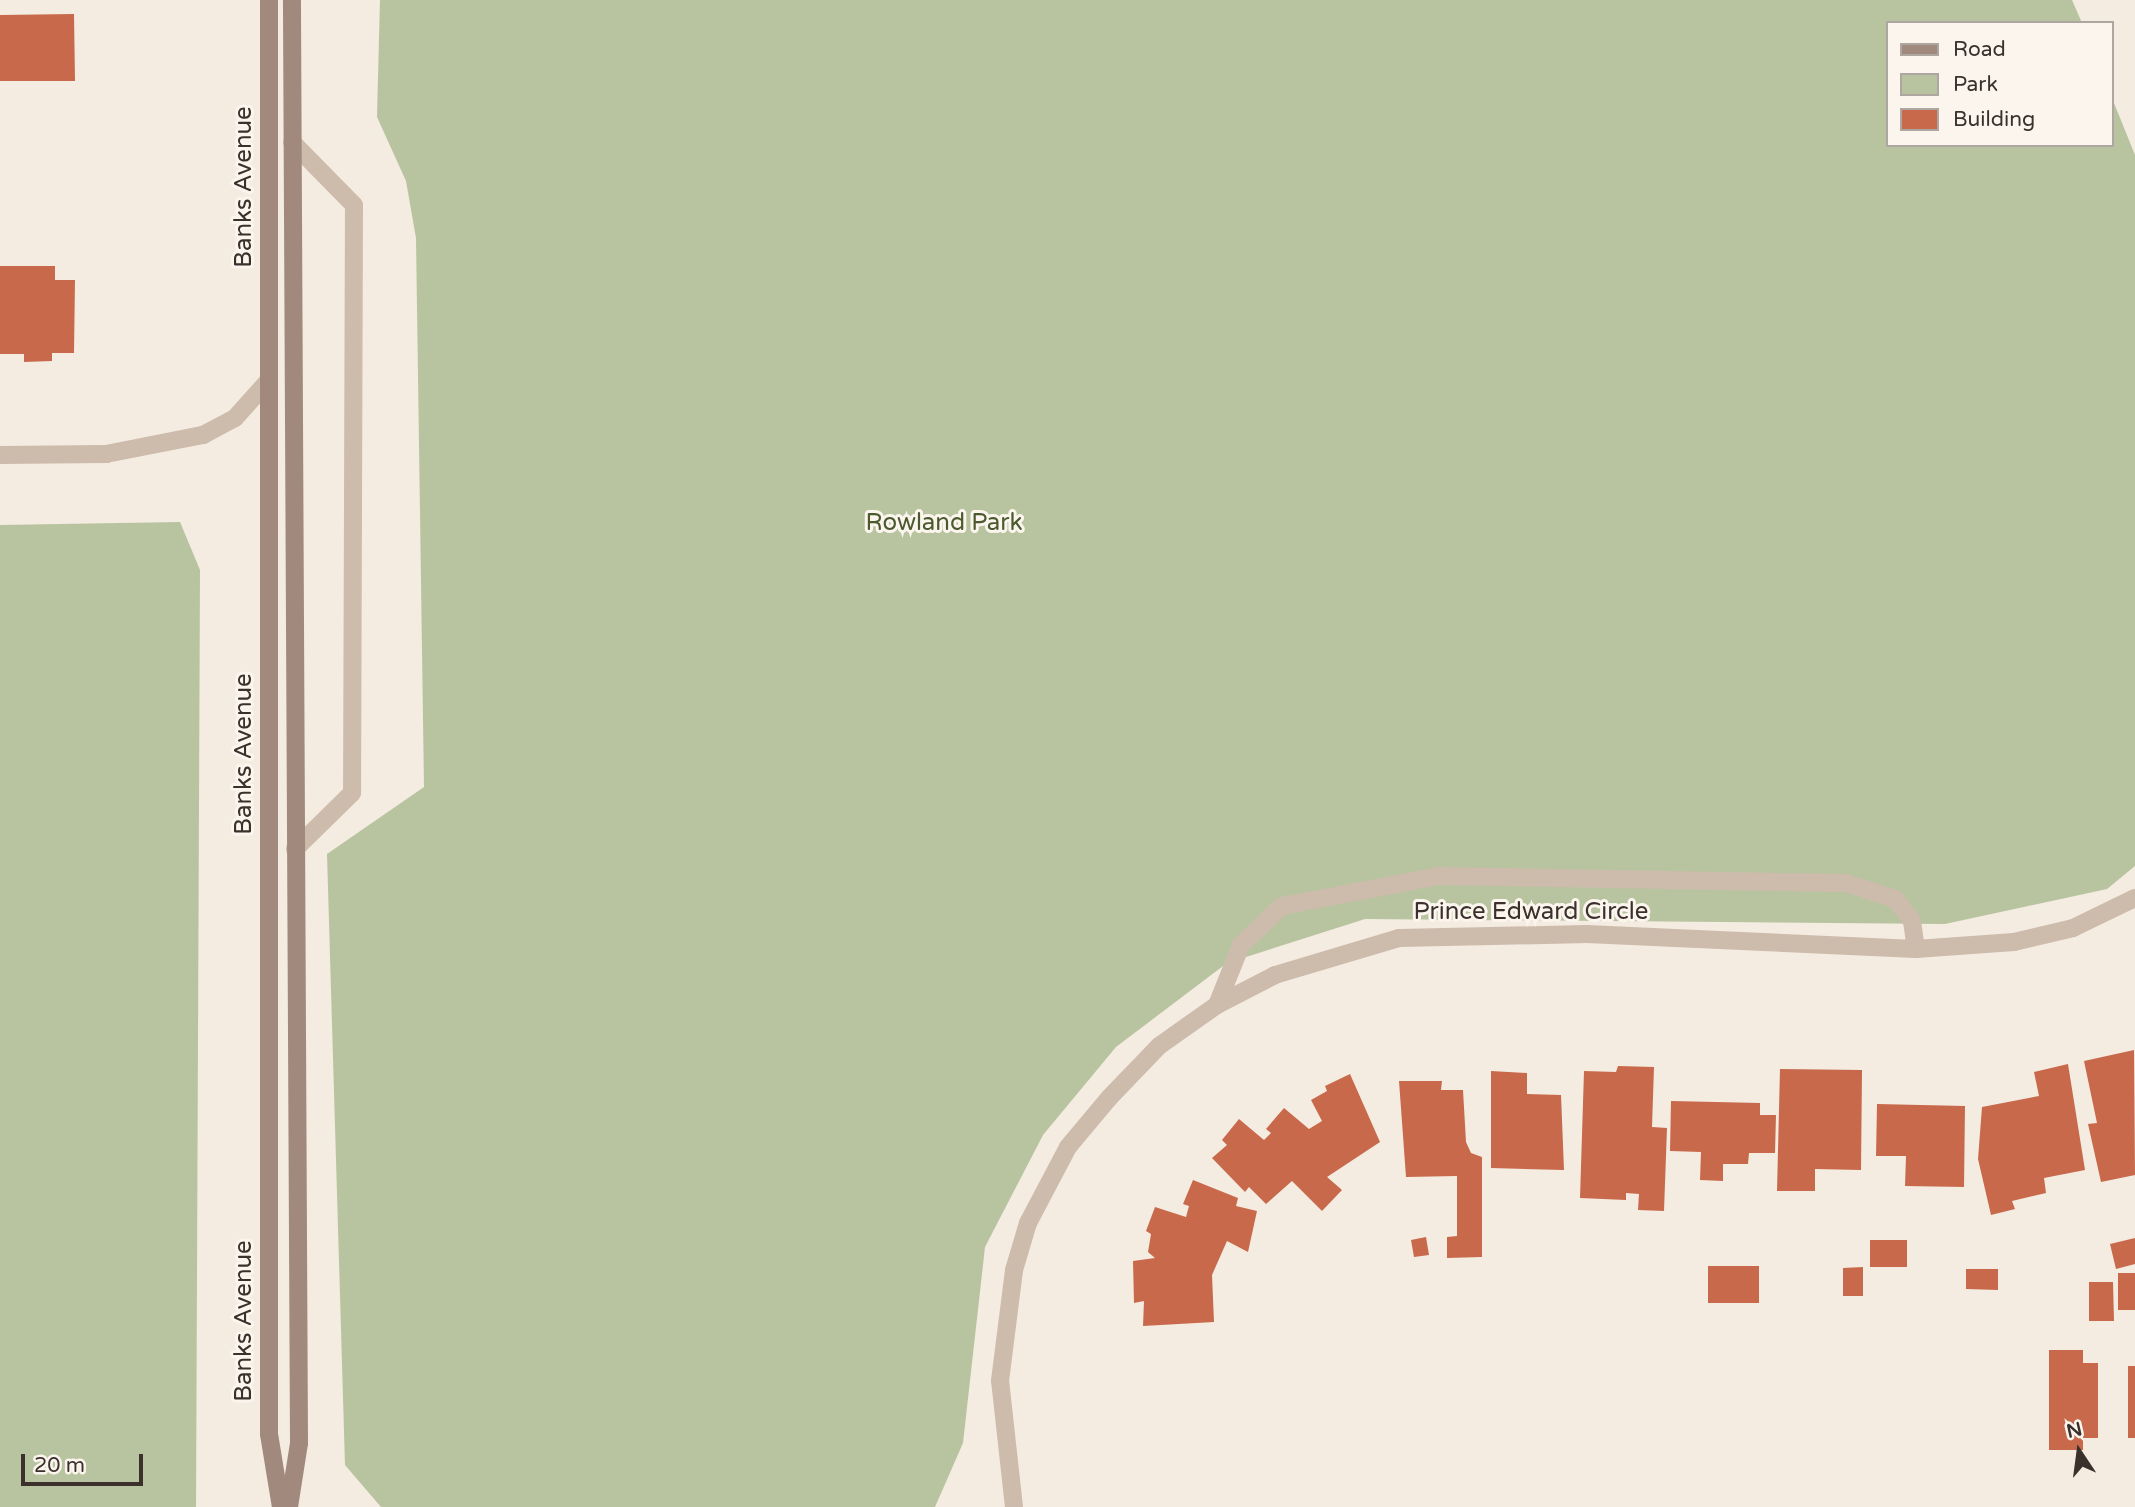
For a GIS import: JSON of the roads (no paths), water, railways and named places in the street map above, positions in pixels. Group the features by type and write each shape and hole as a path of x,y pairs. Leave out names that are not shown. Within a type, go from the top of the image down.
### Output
{"street":[{"name":"Banks Avenue","path":"269,0 269,1434 281,1507"},
{"name":"Banks Avenue","path":"289,1507 299,1443 292,0"},
{"path":"292,142 354,205 352,793 295,849"},
{"path":"0,455 106,453 203,435 235,418 268,381"},
{"path":"1217,1005 1241,945 1282,906 1439,876 1846,883 1895,899 1912,921 1916,949"},
{"name":"Prince Edward Circle","path":"1014,1507 1000,1381 1014,1270 1028,1223 1069,1147 1109,1098 1159,1046 1217,1005 1275,975 1399,938 1587,934 1916,949 2014,942 2073,928 2135,898"}],"park label":[{"name":"Rowland Park","path":"944,523"}]}
